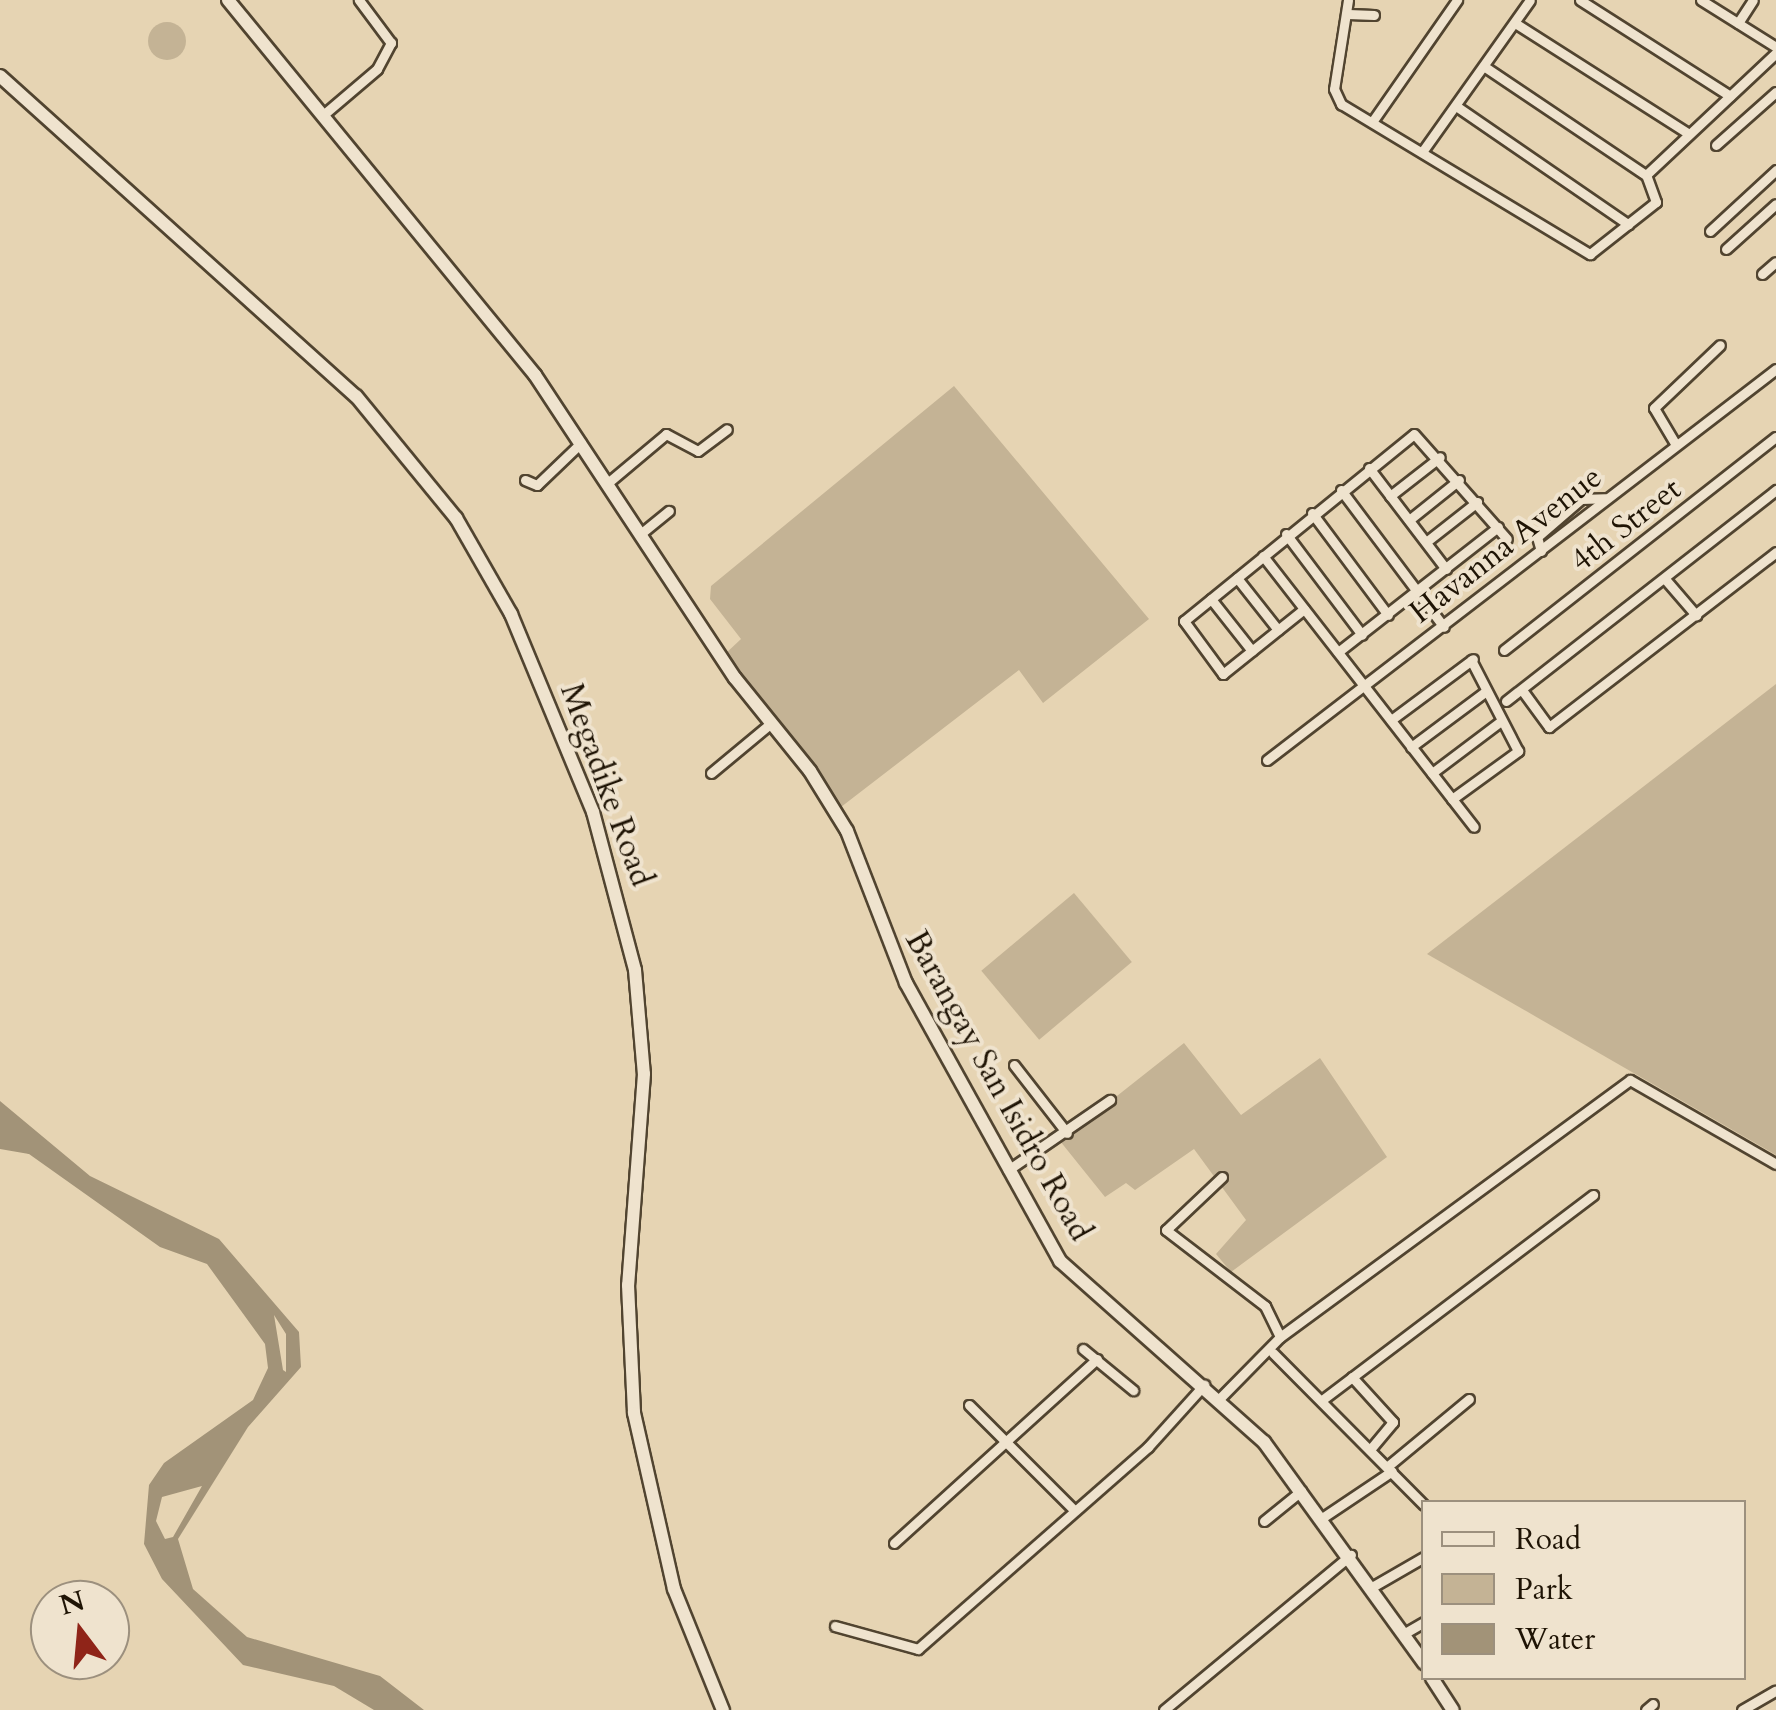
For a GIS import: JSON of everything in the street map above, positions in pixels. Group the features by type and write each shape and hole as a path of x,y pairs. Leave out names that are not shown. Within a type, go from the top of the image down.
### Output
{"street":[{"name":"Barangay San Isidro Road","path":"228,0 583,440 770,724 810,771 847,831 906,983 1008,1170 1072,1274 1222,1397 1351,1555 1421,1658"},
{"path":"324,116 377,70 391,43 359,0"},
{"path":"1348,0 1334,88 1341,104 1590,254 1658,196 1646,175 1485,66"},
{"path":"1372,122 1457,0"},
{"path":"1422,152 1530,0"},
{"path":"1580,0 1730,96"},
{"path":"1646,175 1776,50 1701,0"},
{"path":"1738,23 1753,0"},
{"path":"1348,14 1374,15"},
{"path":"1515,23 1689,134"},
{"name":"Megadike Road","path":"0,76 347,386 447,505 511,614 592,812 633,960 644,1074 628,1285 634,1413 670,1578 723,1710"},
{"path":"1716,144 1776,92"},
{"path":"1456,106 1628,224"},
{"path":"1710,231 1776,170"},
{"path":"1726,249 1776,204"},
{"path":"1762,274 1776,262"},
{"path":"1676,445 1654,408 1720,345"},
{"name":"Havanna Avenue","path":"1267,760 1776,369"},
{"path":"610,481 662,436 698,451 726,429"},
{"path":"1304,608 1223,674 1184,621 1286,534 1414,434 1440,456 1507,539"},
{"name":"4th Street","path":"1504,650 1776,437"},
{"path":"525,480 538,485 583,440"},
{"path":"1390,496 1440,456"},
{"path":"1370,468 1446,569"},
{"path":"1409,520 1460,480"},
{"path":"1341,490 1444,627"},
{"path":"1506,702 1776,490"},
{"path":"1426,542 1477,502"},
{"path":"644,532 669,511"},
{"path":"1312,513 1388,614"},
{"path":"1338,652 1498,527"},
{"path":"1286,534 1362,635"},
{"path":"1522,690 1550,727 1776,552"},
{"path":"1263,556 1474,828"},
{"path":"1237,578 1278,630"},
{"path":"1665,579 1696,615"},
{"path":"1211,599 1252,650"},
{"path":"1391,720 1472,660 1518,750 1452,799"},
{"path":"1412,747 1486,691"},
{"path":"1432,774 1501,720"},
{"path":"711,774 770,724"},
{"path":"1014,1065 1068,1133"},
{"path":"1222,1397 1272,1352 1280,1336 1630,1080 1776,1164"},
{"path":"1008,1170 1068,1133 1110,1100"},
{"path":"1222,1178 1166,1230 1261,1302 1280,1336"},
{"path":"1322,1400 1594,1195"},
{"path":"1084,1349 1133,1390"},
{"path":"1272,1352 1421,1502"},
{"path":"894,1544 1097,1359"},
{"path":"1352,1377 1393,1422 1371,1448"},
{"path":"835,1626 918,1649 1074,1510 1205,1383"},
{"path":"1322,1518 1390,1468 1469,1399"},
{"path":"969,1405 1074,1510"},
{"path":"1264,1521 1301,1491"},
{"path":"1164,1710 1351,1555"},
{"path":"1372,1587 1421,1559"},
{"path":"1405,1633 1421,1624"},
{"path":"1433,1680 1452,1710"},
{"path":"1742,1710 1776,1690"},
{"path":"1761,1698 1767,1710"}],"green space":[{"path":"167,22 181,27 186,41 181,55 167,60 153,55 148,41 153,27"},
{"path":"954,386 1149,619 1043,703 1019,670 841,807 724,655 741,639 710,599 711,586"},
{"path":"1776,684 1776,1155 1427,954"},
{"path":"1074,893 1132,962 1039,1040 981,971"},
{"path":"1184,1043 1241,1115 1320,1058 1387,1157 1231,1272 1216,1254 1246,1220 1194,1149 1135,1190 1126,1183 1105,1197 1060,1141"}],"water":[{"path":"0,1101 90,1176 219,1239 299,1332 301,1367 248,1427 178,1539 193,1589 247,1637 380,1676 424,1710 374,1710 334,1686 243,1665 162,1579 144,1544 149,1485 164,1463 253,1400 268,1368 265,1344 207,1264 160,1247 29,1154 0,1149","holes":["274,1315 286,1334 286,1372 283,1370","202,1486 173,1537 165,1539 156,1521 162,1497"]}]}
